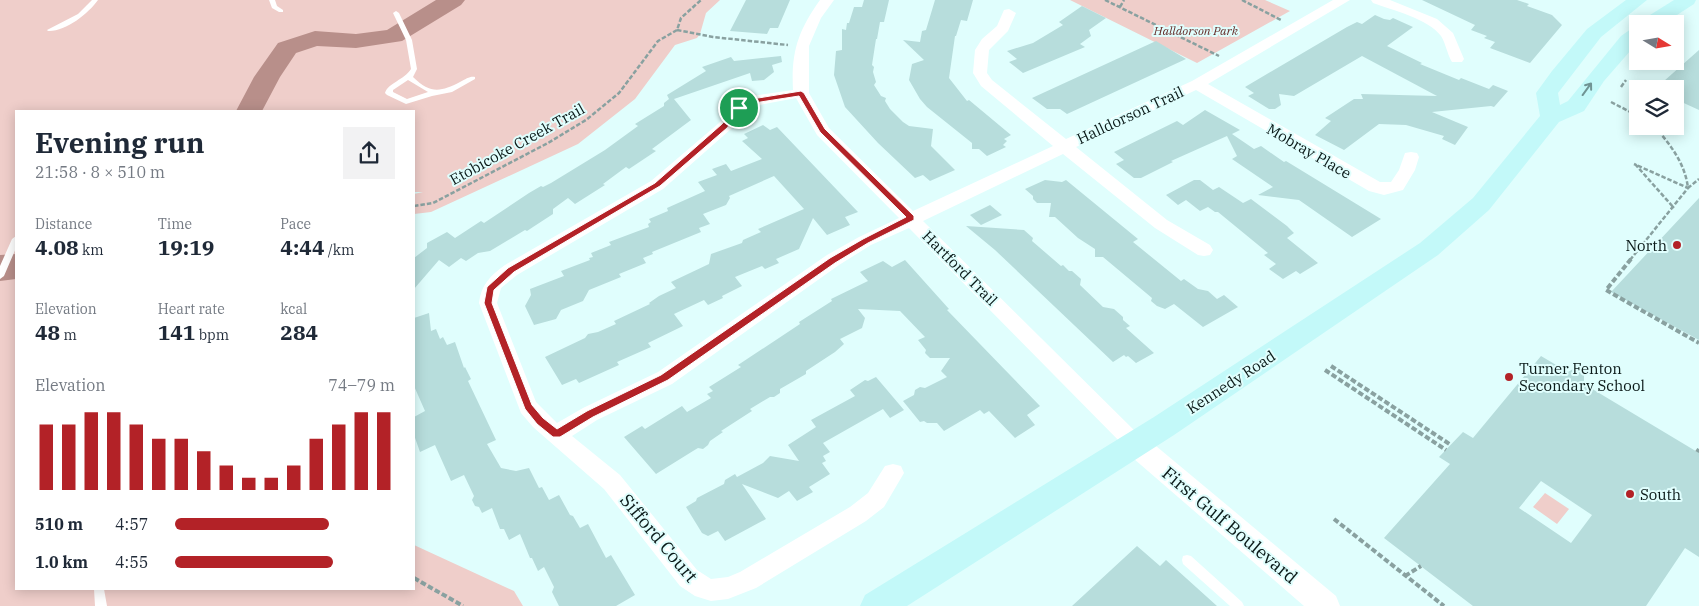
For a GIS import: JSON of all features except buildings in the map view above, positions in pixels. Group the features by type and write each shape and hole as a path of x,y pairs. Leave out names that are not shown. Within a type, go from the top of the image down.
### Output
{"main road":[{"path":"1551,117 1547,93 1559,75 1594,33 1638,0"},
{"path":"1663,15 1687,0"},
{"name":"Kennedy Road","path":"877,606 1135,444 1297,339 1429,249 1481,204 1551,117 1576,106 1597,77 1629,39"}],"street":[{"path":"827,0 814,18 802,46 801,93 744,104 725,126 657,185 511,270 490,289 488,303 528,407 540,421 557,434 590,414 664,378 833,260 865,241 911,218"},
{"name":"Halldorson Trail","path":"911,218 1197,84 1344,0"},
{"path":"1378,0 1431,21 1447,34 1457,59"},
{"path":"1009,14 1003,28 987,42 982,50 980,73 986,83 1160,224 1204,250"},
{"name":"Mobray Place","path":"1197,84 1375,187 1384,190 1396,186 1407,170 1410,157"},
{"name":"Hartford Trail","path":"801,93 823,131 1135,444"},
{"name":"Sifford Court","path":"557,434 612,482 680,569 692,582 704,589 732,587 748,580 858,514 876,500 893,473"},
{"name":"First Gulf Boulevard","path":"1135,444 1326,606"}],"lane":[{"path":"50,30 80,17 87,11 94,0"},
{"path":"272,0 274,7 281,11"},
{"path":"397,15 409,40 414,68 409,76 390,89 389,93 406,102 434,92 450,90 473,78"},
{"path":"409,76 414,82 434,92"},
{"path":"0,276 15,241"},
{"path":"1187,560 1238,606"},
{"path":"100,590 101,606"}],"path":[{"name":"Etobicoke Creek Trail","path":"415,206 433,203 548,143 586,120 619,93 658,42 677,30 681,18 701,0"},
{"path":"1105,0 1232,63"},
{"path":"1120,7 1124,0"},
{"path":"1242,0 1296,27"},
{"path":"677,30 713,38 802,46"},
{"path":"1621,87 1626,80"},
{"path":"1610,102 1629,112"},
{"path":"1661,135 1668,143 1687,178 1688,188"},
{"path":"1674,208 1634,164 1688,188"},
{"path":"1699,179 1688,188 1674,208 1606,290 1699,343"},
{"path":"1331,366 1451,445"},
{"path":"1325,370 1446,450"},
{"path":"1358,392 1363,387"},
{"path":"1382,408 1386,402"},
{"path":"1406,423 1410,418"},
{"path":"1334,519 1444,606"},
{"path":"1405,576 1421,566"},
{"path":"415,579 464,606"}],"green space":[{"path":"0,0 720,0 706,13 697,38 675,45 635,99 578,144 431,212 415,214 415,194 423,192 415,192 415,110 15,110 15,590 415,590 415,545 514,591 523,606 0,606"},
{"name":"Halldorson Park","path":"1070,0 1265,0 1290,11 1197,63"},
{"path":"1545,493 1569,509 1557,524 1533,507"}],"shaded area":[{"path":"15,254 15,279 0,281 0,255"}],"waterway":[{"path":"250,110 267,77 287,48 315,38 356,41 393,36 453,0"}],"place":[{"name":"North","path":"1677,245"},
{"name":"Turner Fenton Secondary School","path":"1509,377"},
{"name":"South","path":"1630,494"}],"route":[{"path":"801,93 823,131 911,218 865,241 833,260 664,378 590,414 557,434 540,421 528,407 488,303 490,289 493,284 511,270 631,202 657,185 725,126 739,108 752,101 801,93"}]}
